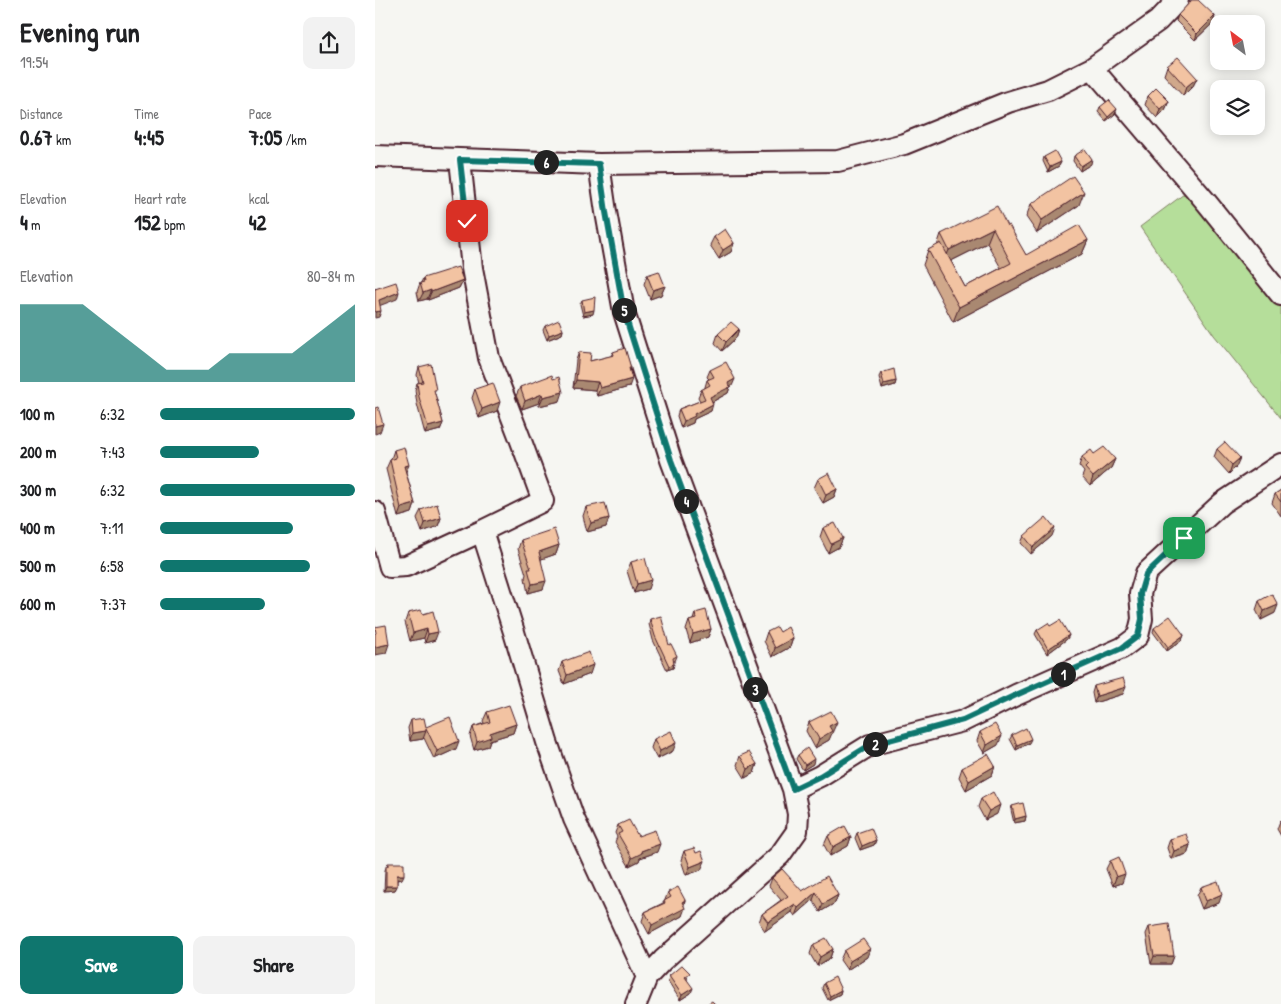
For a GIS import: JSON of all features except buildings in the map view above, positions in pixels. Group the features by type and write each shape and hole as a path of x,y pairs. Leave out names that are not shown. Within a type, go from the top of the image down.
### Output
{"street":[{"path":"375,156 599,164 838,161 904,144 1008,102 1048,90 1092,68 1158,21 1178,0"},
{"path":"1092,68 1207,203 1281,295"},
{"path":"375,512 390,567 406,566 543,501 489,358 472,268 460,160"},
{"path":"599,164 624,312 671,460 793,789 798,814 797,831 780,855 663,960 647,977 636,1004"},
{"path":"793,789 820,776 870,745 963,720 1122,648 1138,636 1142,619 1140,594 1146,574 1222,503 1281,464"},
{"path":"482,531 547,742 574,819 647,977"}],"green space":[{"path":"1192,188 1281,295 1281,418 1214,335 1140,227"}],"route":[{"path":"467,221 460,160 599,164 624,312 671,460 793,789 820,776 870,745 963,720 1122,648 1138,636 1142,619 1140,594 1146,574 1184,538"}]}
